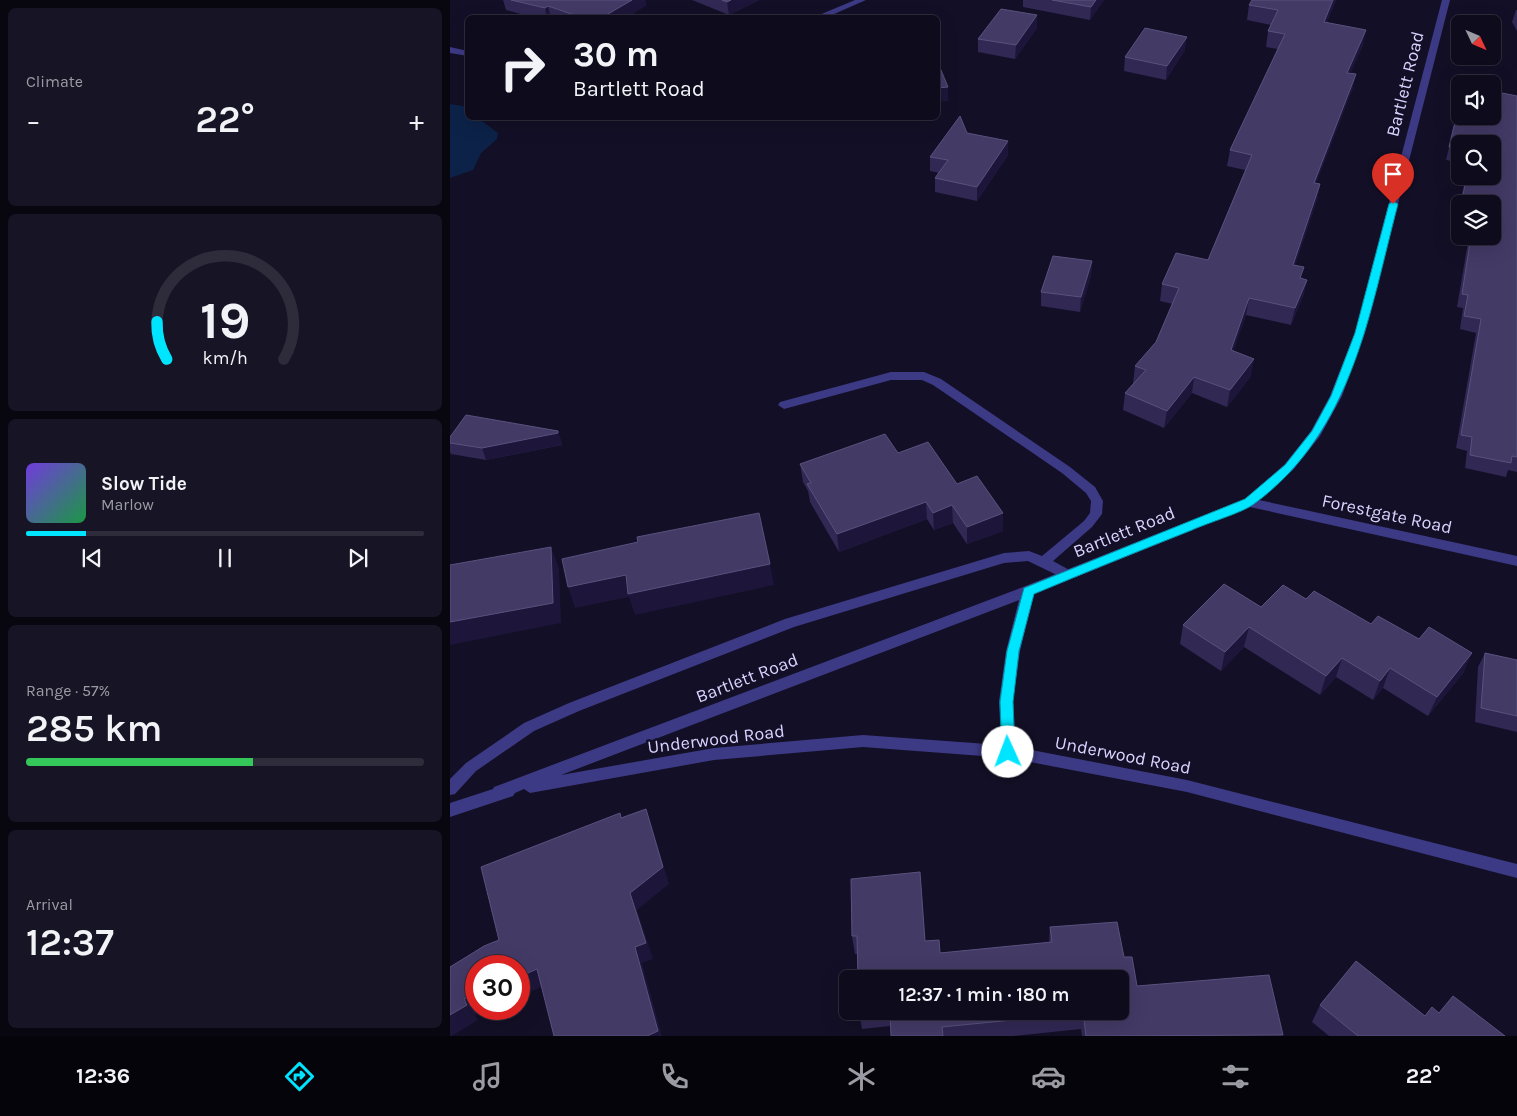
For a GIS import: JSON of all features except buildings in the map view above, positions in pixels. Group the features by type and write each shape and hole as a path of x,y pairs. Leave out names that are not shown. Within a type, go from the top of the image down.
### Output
{"street":[{"path":"824,15 862,0"},
{"name":"Bartlett Road","path":"499,792 1028,591 1249,502 1289,467 1316,433 1336,396 1360,333 1446,0"},
{"path":"450,50 465,53"},
{"path":"784,405 891,376 924,376 937,382 997,425 1066,470 1092,490 1097,501 1096,514 1088,524 1044,562"},
{"name":"Forestgate Road","path":"1249,502 1517,561"},
{"path":"450,789 471,767 529,727 574,707 790,623 1004,558 1029,556 1068,575"},
{"path":"1008,752 1008,693 1013,651 1028,591"},
{"name":"Underwood Road","path":"450,810 499,792 714,754 862,741 1008,752 1187,786 1517,871"}],"water":[{"path":"450,104 465,108 465,120 481,120 498,133 497,139 481,153 473,170 450,178"}],"route":[{"path":"1008,752 1006,702 1013,651 1028,591 1249,502 1289,467 1316,433 1336,396 1360,333 1393,204"}]}
